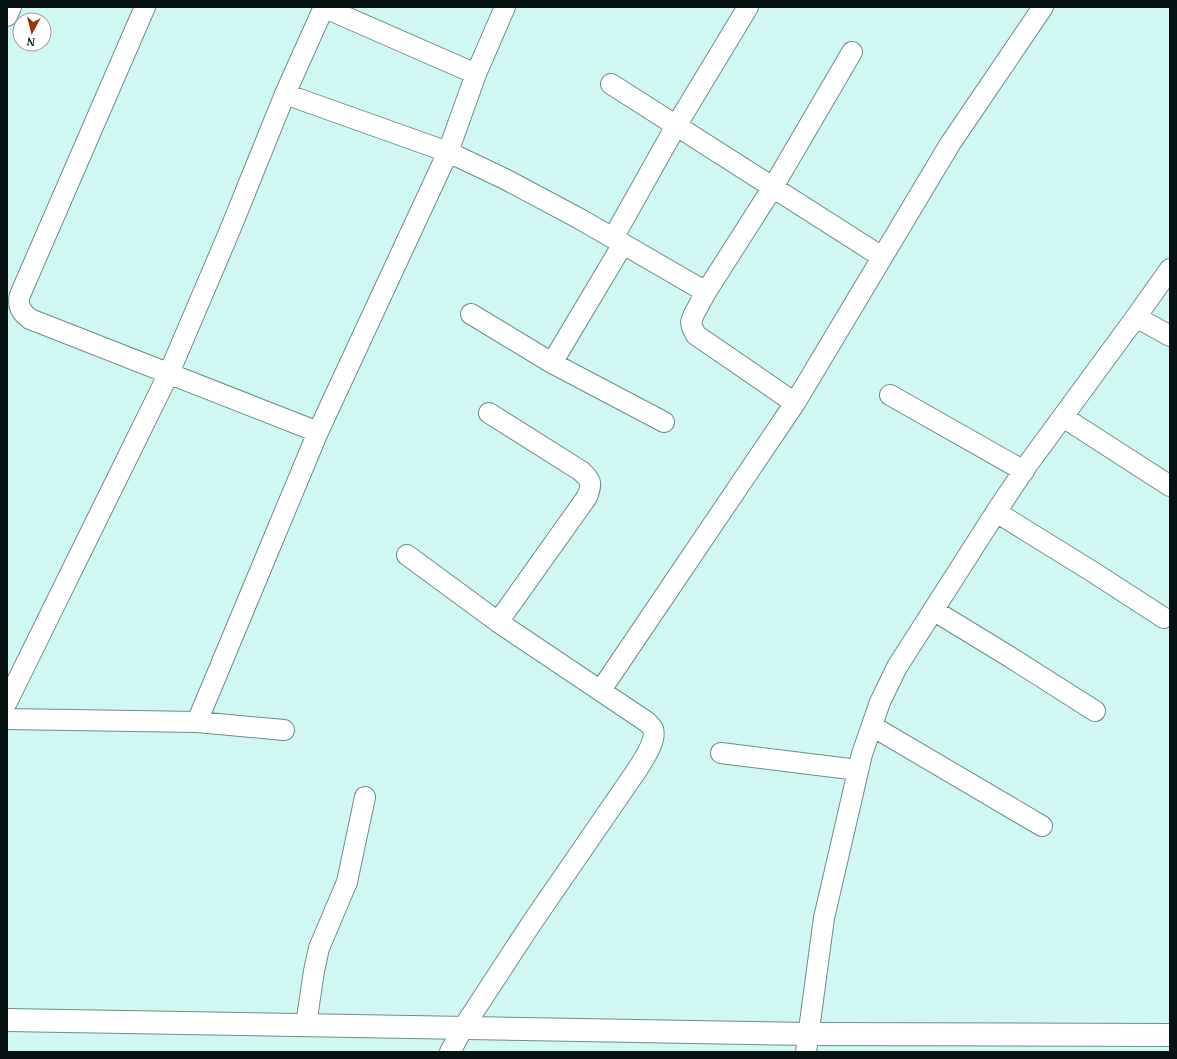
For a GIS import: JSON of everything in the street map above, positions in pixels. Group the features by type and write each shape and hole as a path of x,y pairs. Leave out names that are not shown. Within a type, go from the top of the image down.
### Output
{"main road":[{"path":"7,1020 463,1028 807,1043 1170,1035"}],"street":[{"path":"7,16 11,7"},
{"path":"145,7 19,301 20,309 30,319 318,432"},
{"path":"7,702 169,373 230,230 285,94 323,7 476,74"},
{"path":"197,722 318,432 448,152 476,74 505,7"},
{"path":"552,363 618,241 676,126 748,7"},
{"path":"601,690 795,402 950,144 1043,7"},
{"path":"795,402 696,335 692,328 691,322 706,292 773,187 852,52"},
{"path":"611,84 882,258"},
{"path":"285,94 448,152 573,215 706,292"},
{"path":"807,1043 824,918 858,770 880,702 897,667 1024,470 1170,269"},
{"path":"471,314 552,363 664,422"},
{"path":"1136,317 1170,336"},
{"path":"890,395 1024,470"},
{"path":"489,413 581,471 590,479 591,486 587,497 498,622"},
{"path":"1063,418 1170,486"},
{"path":"996,512 1164,618"},
{"path":"407,554 498,622 647,722 653,729 654,737 652,745 637,770 531,924 463,1028 450,1052"},
{"path":"933,610 1095,711"},
{"path":"7,719 197,722 284,730"},
{"path":"872,726 1042,826"},
{"path":"721,753 858,770"},
{"path":"306,1025 314,971 320,948 347,882 365,797"}]}
